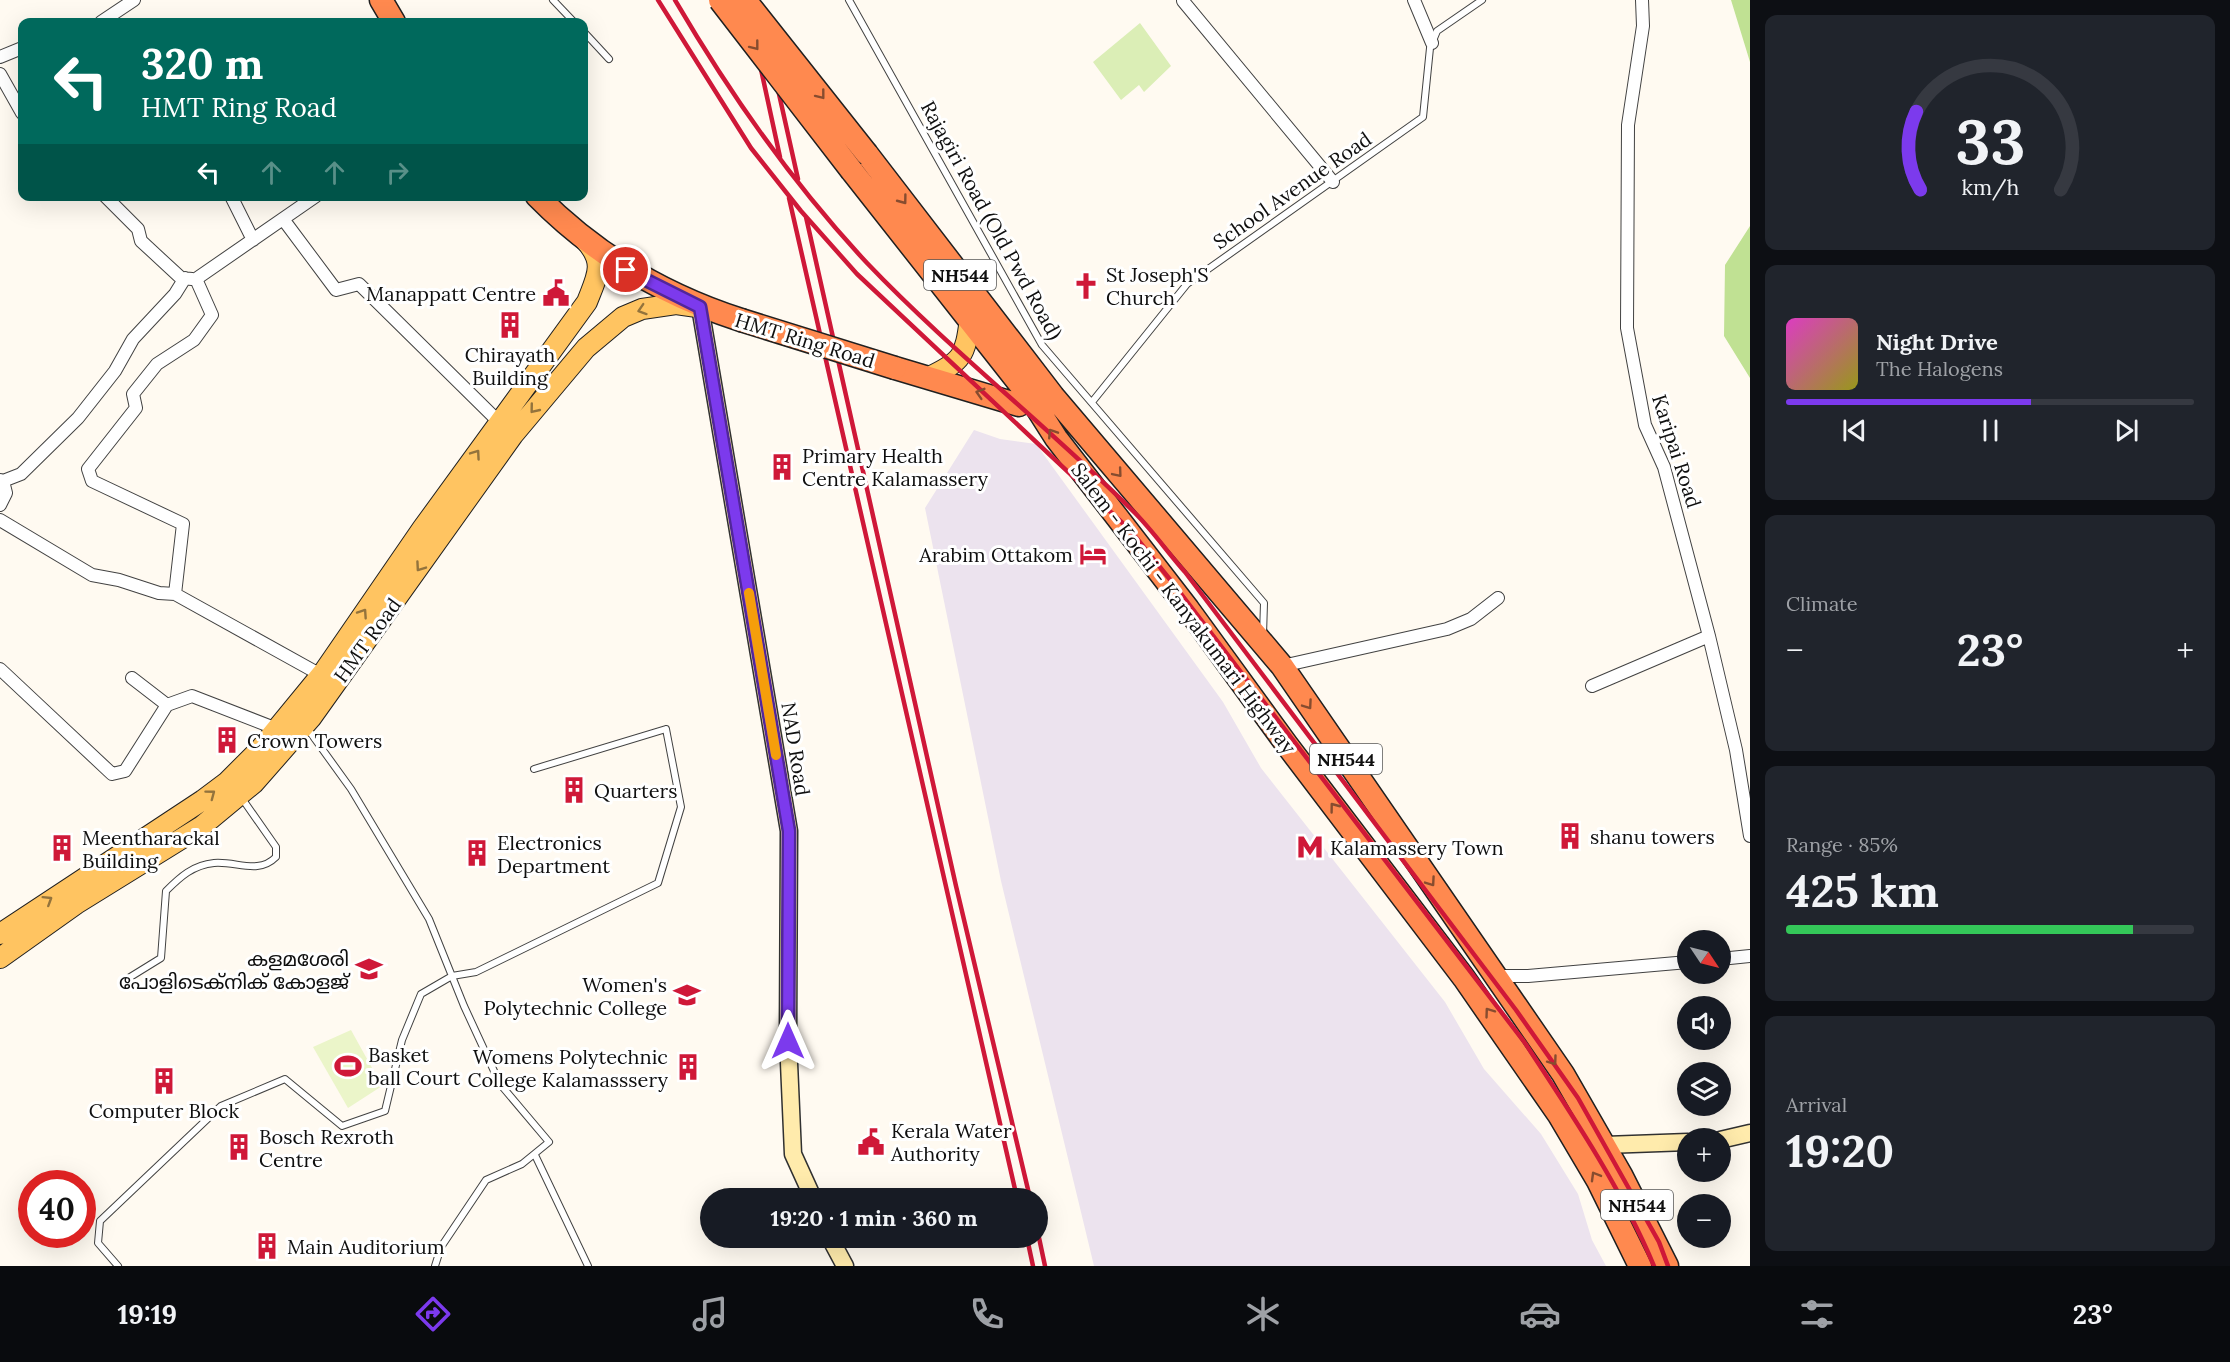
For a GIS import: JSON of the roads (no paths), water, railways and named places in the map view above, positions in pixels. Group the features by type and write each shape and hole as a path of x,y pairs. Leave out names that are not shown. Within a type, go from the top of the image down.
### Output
{"highway":[{"path":"381,0 392,18"},
{"name":"Salem - Kochi - Kanyakumari Highway","path":"720,0 1000,357 1030,397 1056,438 1188,609 1508,1038 1598,1181 1640,1266"},
{"name":"Salem - Kochi - Kanyakumari Highway","path":"745,0 1053,396 1282,666 1563,1074 1605,1145 1667,1266"},
{"name":"HMT Ring Road","path":"543,201 579,234 626,270 700,307 1019,405 1030,397"},
{"path":"1000,357 1024,358"}],"main road":[{"name":"HMT Road","path":"0,934 203,800 227,782 277,729 321,675 499,422 587,302 598,272 598,260 594,250 579,234"},
{"name":"HMT Road","path":"0,958 76,904 202,826 240,796 274,763 305,725 513,435 586,348 623,317 642,309 676,304 700,307"},
{"path":"929,377 955,364 963,355 970,319"}],"street":[{"path":"107,18 134,0"},
{"path":"1414,0 1432,43"},
{"name":"Karipai Road","path":"1642,0 1643,26 1628,124 1627,328 1645,425 1664,467 1709,636 1736,750 1750,836"},
{"path":"1183,1 1333,182"},
{"path":"0,57 18,50"},
{"path":"0,74 18,106"},
{"path":"110,201 138,229 141,241 181,278 191,278"},
{"path":"234,201 253,240"},
{"path":"0,505 6,493 2,481 21,474 78,418 116,371 133,339 191,278 253,240 309,201"},
{"path":"283,219 336,290 358,284 499,422"},
{"path":"175,594 183,524 92,481 88,469 136,408 133,394 157,364 194,340 212,315 191,278"},
{"name":"NAD Road","path":"700,307 789,831 788,1041 793,1154 808,1188"},
{"path":"0,520 92,575 119,580 159,593 175,594 321,675"},
{"path":"1282,666 1447,629 1471,619 1498,598"},
{"path":"1592,687 1709,636"},
{"path":"0,669 112,774 126,771 167,705 192,696 277,729"},
{"path":"132,678 167,705"},
{"path":"1731,958 1750,956"},
{"path":"1496,976 1528,976 1677,963"},
{"path":"1731,1137 1750,1133"},
{"path":"1605,1145 1677,1142"},
{"path":"835,1248 845,1266"}],"lane":[{"path":"553,0 570,18"},
{"name":"Rajagiri Road (Old Pwd Road)","path":"849,0 1042,345 1264,603 1263,643"},
{"path":"1432,43 1437,31 1482,0"},
{"path":"588,36 609,59"},
{"name":"School Avenue Road","path":"1092,402 1187,284 1423,117 1432,43"},
{"path":"305,725 351,789 429,919 500,1084 549,1142 522,1164 486,1180 441,1248 435,1266"},
{"path":"118,1266 98,1243 100,1221 221,1106 285,1079 342,1126 385,1111 402,1040 421,994 452,976 476,972 658,883 681,807 666,729 534,769"},
{"path":"128,979 161,958 166,891 182,875 214,863 268,866 276,857 276,847 240,796"},
{"path":"535,1155 588,1266"}],"railway":[{"path":"658,0 751,148 801,211 857,274 1130,530 1172,582 1525,1043 1578,1124 1611,1180 1654,1266"},
{"path":"675,0 740,103 839,233 932,327 1069,450 1135,513 1185,572 1516,1010 1578,1098 1659,1242 1668,1266"},
{"path":"746,0 780,157"},
{"path":"758,0 798,179"},
{"path":"789,198 1015,1188"},
{"path":"806,217 956,886 1028,1188"},
{"path":"1029,1248 1033,1266"},
{"path":"1041,1248 1045,1266"}],"place":[{"name":"St Joseph'S Church","path":"1086,286"},
{"name":"Manappatt Centre","path":"556,293"},
{"name":"Chirayath Building","path":"510,325"},
{"name":"Primary Health Centre Kalamassery","path":"782,467"},
{"name":"Arabim Ottakom","path":"1093,554"},
{"name":"Crown Towers","path":"227,740"},
{"name":"Quarters","path":"574,790"},
{"name":"shanu towers","path":"1570,836"},
{"name":"Kalamassery Town","path":"1310,847"},
{"name":"Meentharackal Building","path":"62,848"},
{"name":"Electronics Department","path":"477,853"},
{"name":"കളമശേരി പോളിടെക്നിക് കോളജ്","path":"369,969"},
{"name":"Women's Polytechnic College","path":"687,995"},
{"name":"Basket ball Court","path":"348,1066"},
{"name":"Womens Polytechnic College Kalamasssery","path":"688,1067"},
{"name":"Computer Block","path":"164,1081"},
{"name":"Kerala Water Authority","path":"871,1142"},
{"name":"Bosch Rexroth Centre","path":"239,1147"},
{"name":"Main Auditorium","path":"267,1246"}]}
